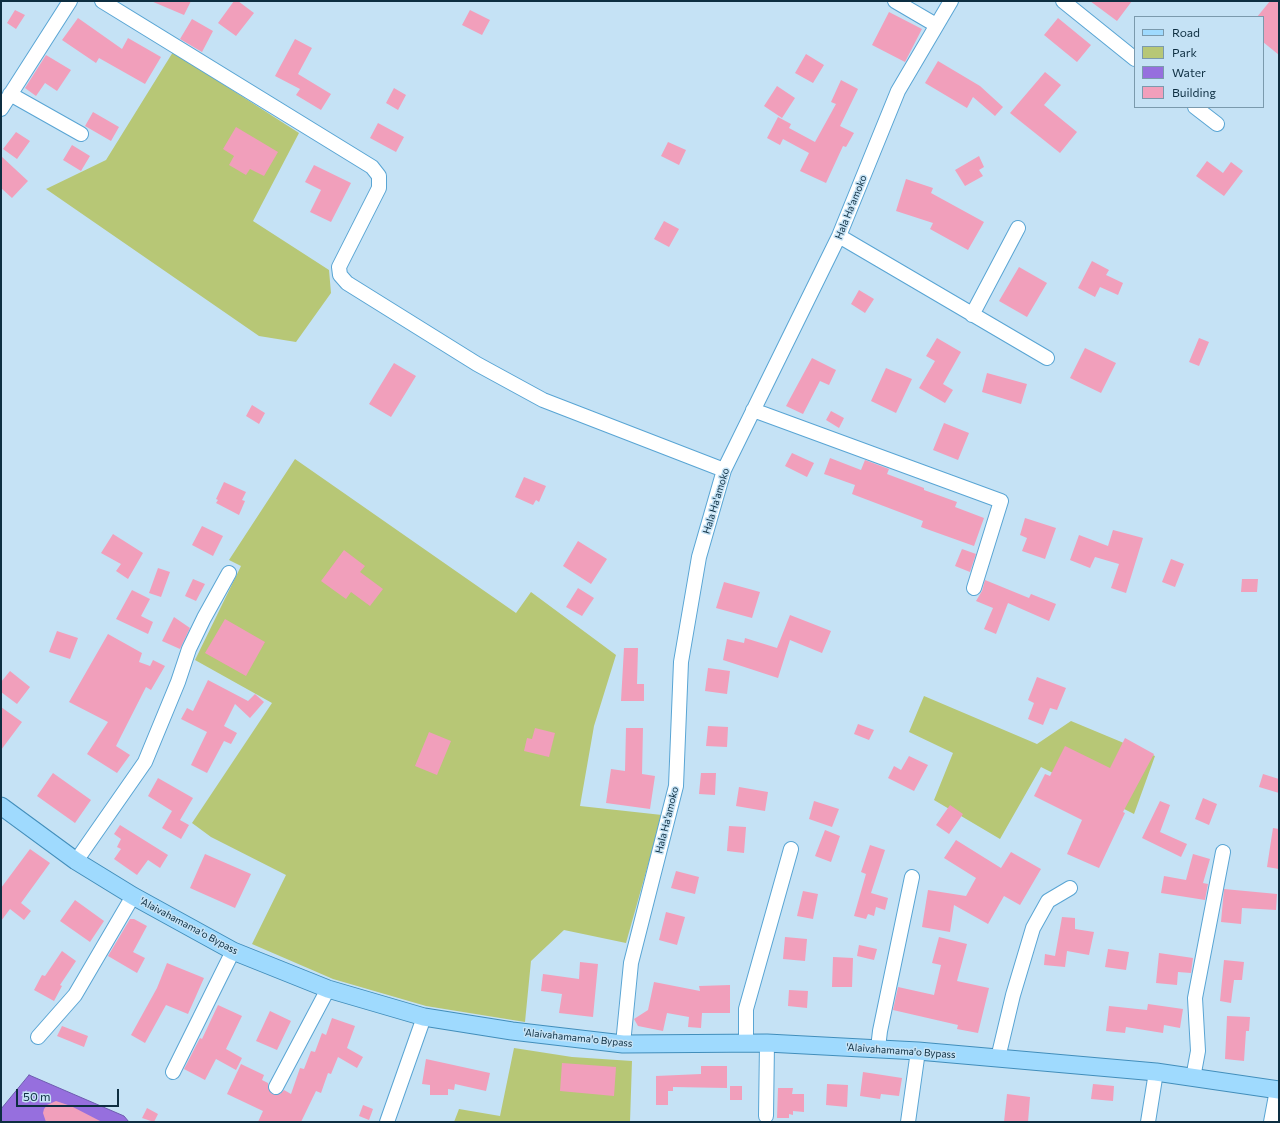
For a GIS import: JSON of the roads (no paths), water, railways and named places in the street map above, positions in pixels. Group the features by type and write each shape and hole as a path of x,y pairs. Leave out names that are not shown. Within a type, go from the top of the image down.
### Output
{"main road":[{"name":"'Alaivahamama'o Bypass","path":"1,806 76,861 132,896 233,952 328,989 424,1017 512,1031 623,1044 767,1043 878,1048 1156,1072 1278,1090"}],"street":[{"path":"1,109 70,1"},
{"path":"102,1 372,167 379,176 379,188 339,267 340,275 347,283 477,364 543,400 724,470"},
{"path":"895,1 936,25"},
{"name":"Hala Ha'amoko","path":"623,1044 631,963 676,786 681,662 683,647 700,557 724,470 839,236 898,91 951,1"},
{"path":"1063,1 1134,58"},
{"path":"10,94 80,134"},
{"path":"1196,108 1217,124"},
{"path":"972,315 1018,228"},
{"path":"839,236 1047,358"},
{"path":"753,410 1001,501 974,588"},
{"path":"76,861 145,762 178,682 189,649 229,573"},
{"path":"746,1043 746,1009 791,849"},
{"path":"1193,1078 1198,1051 1195,998 1222,852"},
{"path":"878,1048 880,1031 912,877"},
{"path":"998,1058 1013,995 1033,928 1048,901 1070,888"},
{"path":"38,1037 74,995 132,896"},
{"path":"172,1072 233,952"},
{"path":"276,1087 328,989"},
{"path":"388,1122 424,1017"},
{"path":"766,1116 767,1043"},
{"path":"908,1122 918,1051"},
{"path":"1148,1122 1156,1072"},
{"path":"1271,1122 1278,1090"}],"water":[{"path":"29,1075 124,1116 129,1122 1,1122 1,1109"}]}
